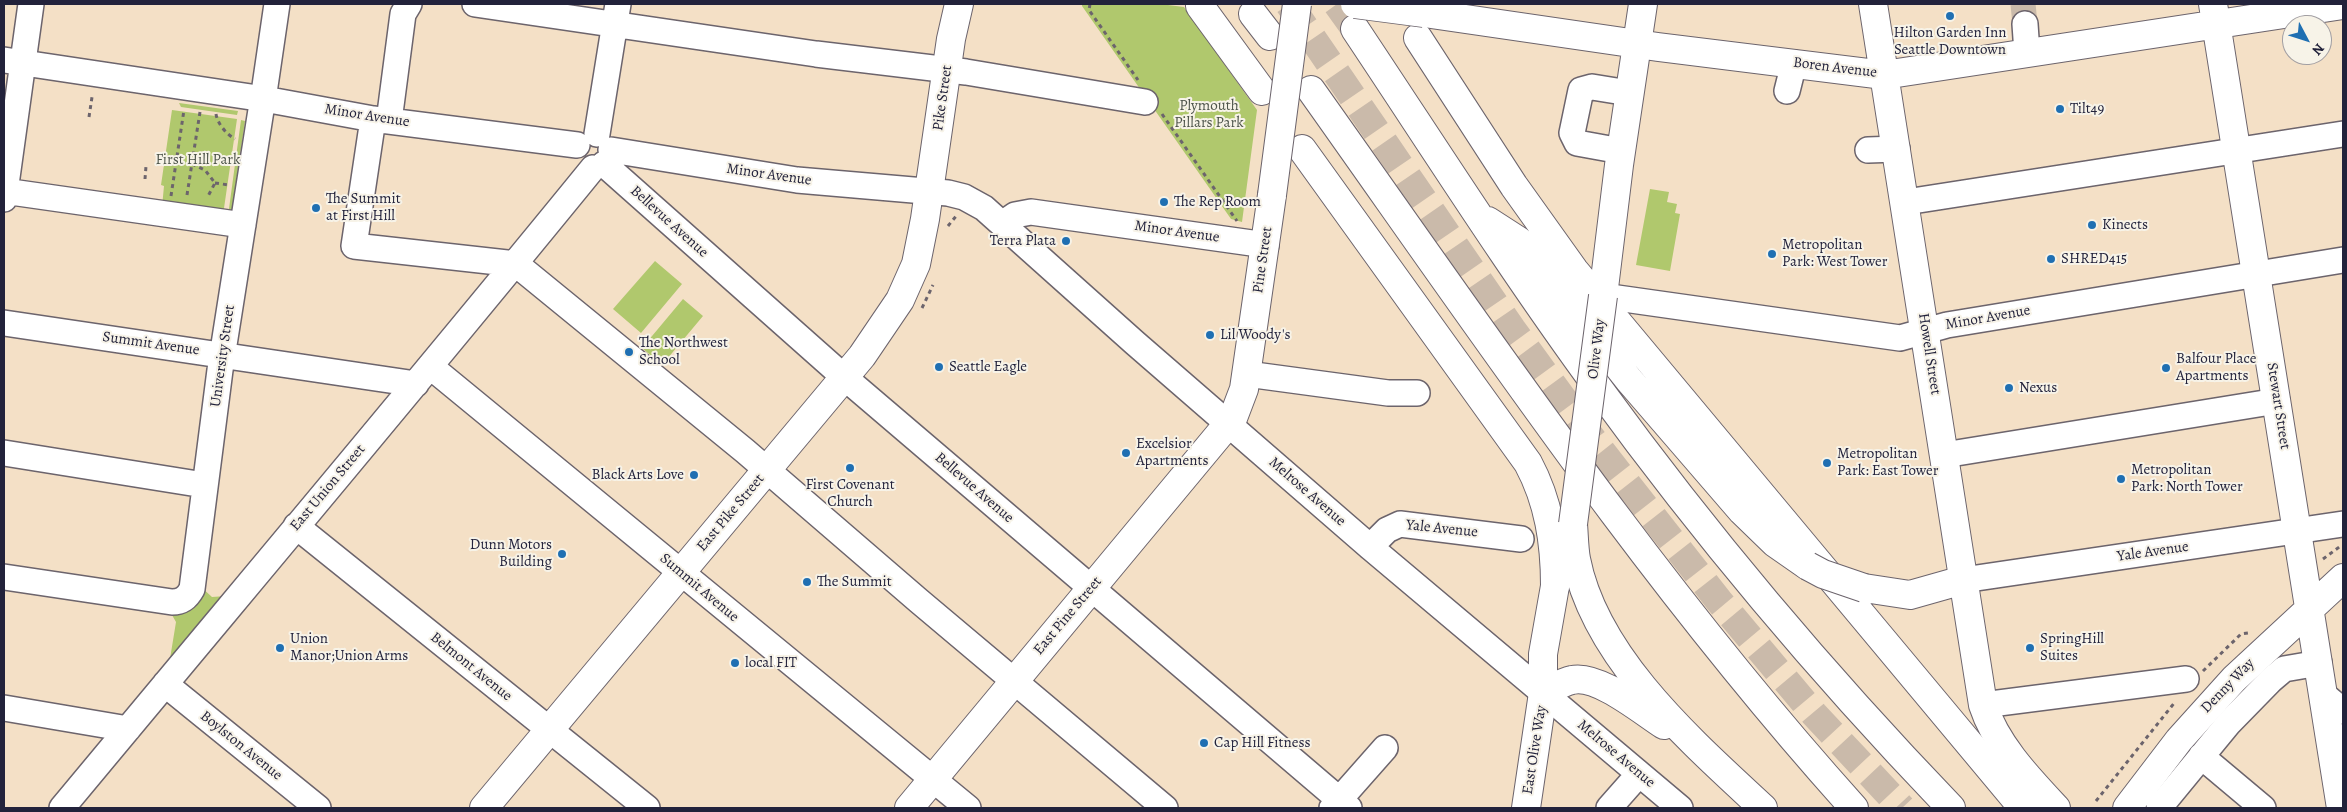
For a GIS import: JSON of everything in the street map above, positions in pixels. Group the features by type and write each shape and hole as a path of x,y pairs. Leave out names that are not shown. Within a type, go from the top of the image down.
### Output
{"main road":[{"name":"Pike Street","path":"929,192 947,69 959,4"},
{"name":"Pine Street","path":"1229,424 1240,404 1247,374 1298,4"},
{"name":"Olive Way","path":"1543,693 1543,654 1555,586 1573,524 1621,151 1643,4"},
{"name":"Howell Street","path":"1873,4 1906,202 1983,705 1992,730 2004,747 2056,808"},
{"path":"1200,6 1262,92"},
{"name":"Boren Avenue","path":"1355,16 1475,20 1637,44 1884,75 2028,53 2215,15 2343,6"},
{"path":"1253,14 1270,36"},
{"name":"Stewart Street","path":"2215,15 2319,664 2334,703 2341,808"},
{"path":"1355,16 1479,215 1564,341 1688,507 1826,672 1951,808"},
{"path":"1418,38 1514,186 1574,270 2024,808"},
{"path":"1311,90 1634,542 1734,670 1854,808"},
{"path":"1302,149 1528,463 1541,488 1549,516 1554,548 1555,586"},
{"name":"East Pike Street","path":"484,808 862,356 906,289 918,257 929,192"},
{"path":"1479,215 1519,241 1629,380 1742,511 1775,543 1823,574 1864,588 1910,595 1963,580"},
{"name":"East Pine Street","path":"909,808 1229,424"},
{"path":"1573,524 1576,558 1584,587 1606,631 1648,694 1696,745 1763,808"},
{"name":"Denny Way","path":"2127,808 2204,710 2255,658 2343,578"},
{"path":"1543,693 1571,680 1588,680 1620,696 1696,745"},
{"name":"East Olive Way","path":"1526,808 1543,693"}],"street":[{"path":"32,4 13,61 4,194 243,225"},
{"name":"University Street","path":"4,577 168,601 184,600 192,588 204,485 223,354 277,4"},
{"path":"409,4 402,14 354,246 516,264 767,470 1166,808"},
{"path":"475,4 616,14 816,54 947,69 1148,98"},
{"path":"596,152 616,14"},
{"path":"2025,24 2028,53"},
{"name":"Minor Avenue","path":"13,61 263,99 381,120 596,152 797,180 929,192"},
{"path":"1787,91 1794,63"},
{"path":"1621,151 1577,143 1572,133 1581,90 1592,88 1629,93"},
{"path":"1906,202 2343,134"},
{"path":"1868,150 1897,149"},
{"name":"East Union Street","path":"62,808 516,264 596,152"},
{"name":"Bellevue Avenue","path":"596,152 844,377 1091,588 1340,805"},
{"name":"Melrose Avenue","path":"929,192 964,197 990,212 1370,547 1680,808"},
{"name":"Minor Avenue","path":"1002,224 1015,215 1031,212 1266,245"},
{"name":"Minor Avenue","path":"1603,296 1900,338 1946,325 2343,260"},
{"name":"Summit Avenue","path":"4,323 223,354 424,375 681,572 968,808"},
{"path":"1247,374 1388,393 1417,393"},
{"path":"1944,455 2277,401"},
{"path":"4,453 204,485"},
{"name":"Yale Avenue","path":"1370,547 1387,530 1400,524 1521,539"},
{"name":"Yale Avenue","path":"1963,580 2343,524"},
{"name":"Belmont Avenue","path":"296,526 647,808"},
{"name":"Denny Way","path":"2160,808 2228,724 2284,669 2319,664"},
{"name":"Boylston Avenue","path":"165,684 318,808"},
{"path":"1983,705 2188,684"},
{"path":"4,708 128,729"},
{"path":"1340,805 1385,748"},
{"path":"2201,756 2263,808"},
{"path":"1609,808 1640,774"}],"path":[{"path":"1090,4 1089,10 1148,98 1240,228"},
{"path":"89,118 92,97"},
{"path":"168,214 184,110"},
{"path":"187,195 200,112"},
{"path":"216,114 222,126 231,137 236,139"},
{"path":"192,164 205,170 215,183 224,185"},
{"path":"145,179 146,166"},
{"path":"207,198 215,183"},
{"path":"947,228 960,212"},
{"path":"2328,556 2343,544"},
{"path":"2096,801 2188,684 2241,634 2248,633"}],"green space":[{"name":"Plymouth Pillars Park","path":"1082,4 1160,4 1184,7 1257,110 1242,222 1231,219"},
{"path":"179,103 238,111 237,115 181,107"},
{"name":"First Hill Park","path":"172,110 237,119 223,215 162,207 164,186 161,185"},
{"path":"241,120 245,121 231,216 228,216"},
{"path":"1650,189 1669,192 1667,202 1677,204 1675,213 1680,214 1670,271 1636,265"},
{"path":"655,261 682,284 641,333 613,309"},
{"path":"683,299 703,316 662,365 642,348"},
{"path":"200,586 212,597 226,596 169,665 176,622 172,615 164,613"}],"tunnel":[{"path":"1289,4 1512,329 1599,448 1719,601 1814,714 1902,808"},
{"path":"1337,4 1355,29"},
{"path":"2023,4 2025,24"}],"place":[{"name":"Hilton Garden Inn Seattle Downtown","path":"1950,16"},
{"name":"Tilt49","path":"2060,109"},
{"name":"The Rep Room","path":"1164,202"},
{"name":"The Summit at First Hill","path":"316,208"},
{"name":"Kinects","path":"2092,225"},
{"name":"Terra Plata","path":"1066,241"},
{"name":"Metropolitan Park: West Tower","path":"1772,254"},
{"name":"SHRED415","path":"2051,259"},
{"name":"Lil Woody's","path":"1210,335"},
{"name":"The Northwest School","path":"629,352"},
{"name":"Seattle Eagle","path":"939,367"},
{"name":"Balfour Place Apartments","path":"2166,368"},
{"name":"Nexus","path":"2009,388"},
{"name":"Excelsior Apartments","path":"1126,453"},
{"name":"Metropolitan Park: East Tower","path":"1827,463"},
{"name":"First Covenant Church","path":"850,468"},
{"name":"Black Arts Love","path":"694,475"},
{"name":"Metropolitan Park: North Tower","path":"2121,479"},
{"name":"Dunn Motors Building","path":"562,554"},
{"name":"The Summit","path":"807,582"},
{"name":"Union Manor;Union Arms","path":"280,648"},
{"name":"SpringHill Suites","path":"2030,648"},
{"name":"local FIT","path":"735,663"},
{"name":"Cap Hill Fitness","path":"1204,743"}]}
